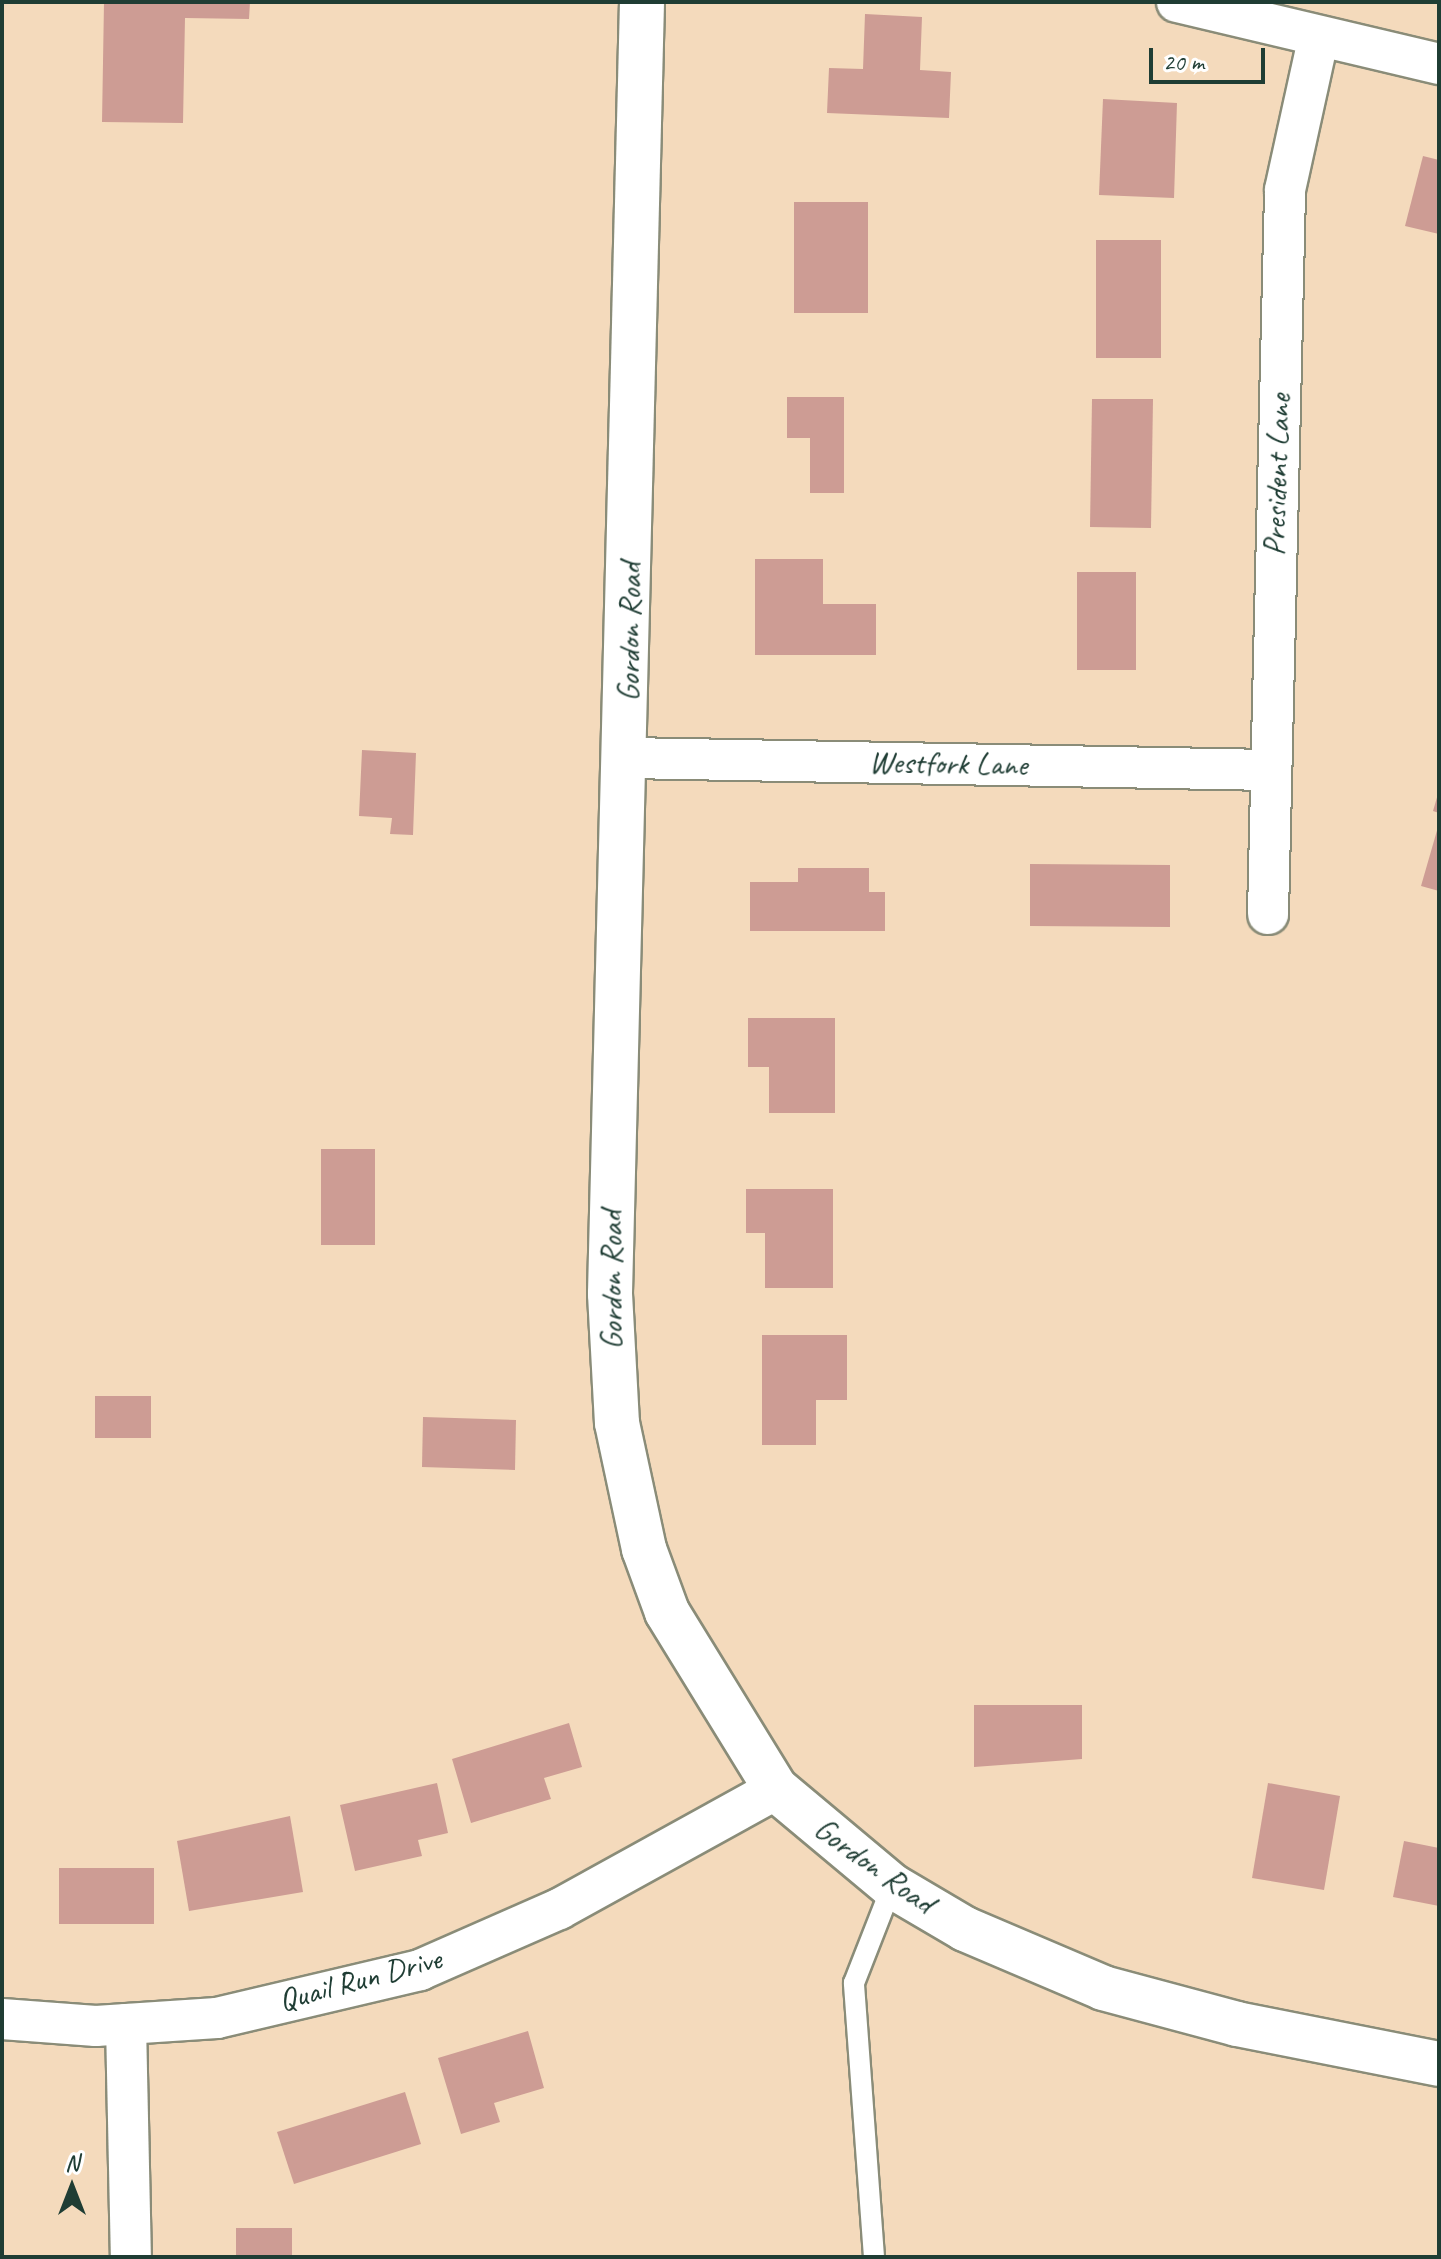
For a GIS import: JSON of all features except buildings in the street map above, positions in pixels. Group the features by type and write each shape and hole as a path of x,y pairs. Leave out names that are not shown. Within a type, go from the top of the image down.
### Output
{"street":[{"name":"Gordon Road","path":"642,2 628,758 611,1195 617,1423 644,1549 667,1612 776,1789 892,1886 965,1929 1103,1988 1237,2024 1439,2064"},
{"path":"1177,2 1318,40 1439,64"},
{"name":"President Lane","path":"1268,914 1268,770 1285,190 1318,40"},
{"name":"Westfork Lane","path":"628,758 1268,770"},
{"name":"Quail Run Drive","path":"2,2019 126,2024 217,2018 420,1970 559,1909 776,1789"},
{"path":"126,2024 131,2257"}],"lane":[{"path":"874,2257 854,1983 892,1886"}]}
